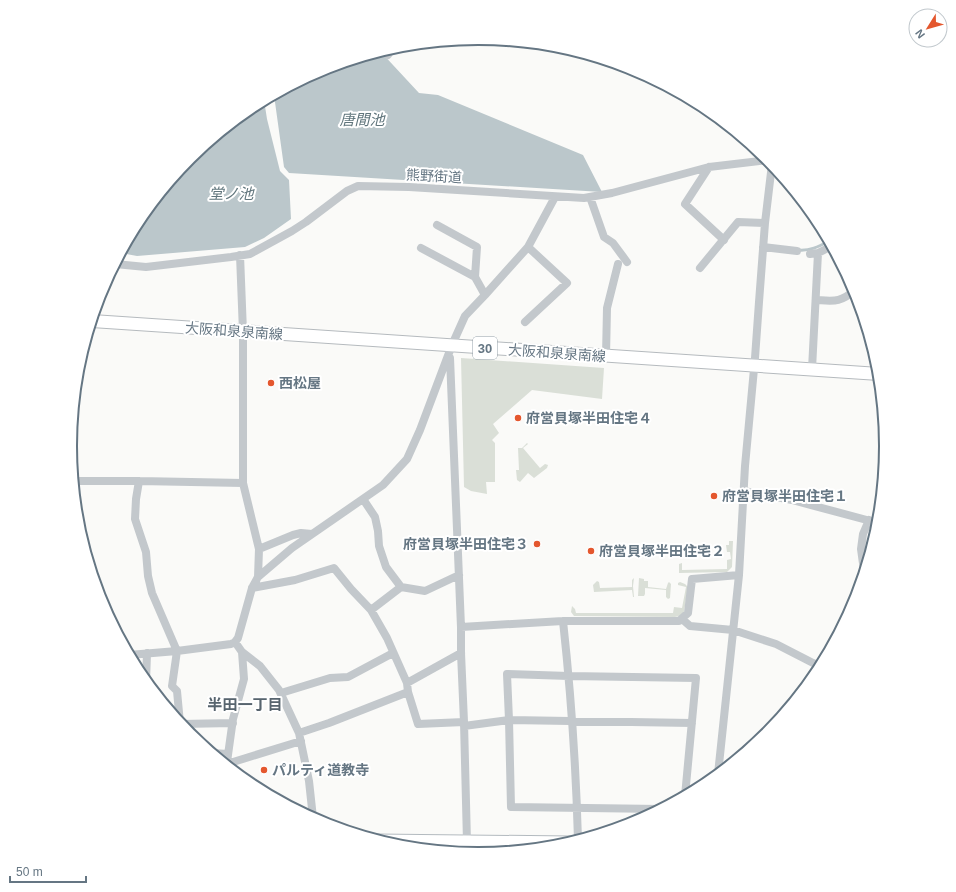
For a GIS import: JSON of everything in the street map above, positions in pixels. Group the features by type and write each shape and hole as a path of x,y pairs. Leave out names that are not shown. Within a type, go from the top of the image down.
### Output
{"main road":[{"name":"大阪和泉泉南線","path":"97,321 451,349 606,356 872,373"}],"street":[{"name":"熊野街道","path":"120,265 146,267 250,254 292,231 347,191 358,186 409,187 584,198 612,193 709,167 761,161"},
{"path":"709,167 685,204 724,240"},
{"path":"719,766 739,575 745,466 755,365 765,223 771,173"},
{"path":"136,654 177,651 232,644 236,642 252,588 258,577 292,548 383,485 407,459 465,316 528,247 556,197"},
{"path":"590,197 604,237 613,243 627,262"},
{"path":"700,268 738,222 765,223"},
{"path":"437,225 477,247 475,277"},
{"path":"525,322 567,283 528,247"},
{"path":"763,247 797,251"},
{"path":"421,248 475,277 485,295"},
{"path":"812,369 816,300 814,254 826,248"},
{"path":"240,256 243,332 244,483 259,549 258,577"},
{"path":"606,356 607,308 618,264"},
{"path":"816,300 835,301 842,299 849,294"},
{"path":"451,349 467,842"},
{"path":"79,481 244,483"},
{"path":"139,481 135,520 146,552 148,576 152,593 177,651 172,686 177,692 179,712"},
{"path":"744,491 792,500 869,520 863,534 863,558"},
{"path":"363,499 375,517 379,546 386,567 401,587 425,591 459,575"},
{"path":"259,549 293,535 301,533 312,534"},
{"path":"252,588 295,580 334,568 351,589 372,610 387,638 407,683 408,692 418,724 464,724 509,720 692,723"},
{"path":"461,627 563,621 679,621 688,613 692,579 739,575"},
{"path":"372,610 401,587"},
{"path":"682,619 690,626 733,630 776,644 814,664"},
{"path":"563,621 569,676 578,834"},
{"path":"236,642 242,652 260,666 281,693 299,733 309,780 312,811"},
{"path":"227,758 233,723 244,680 242,652"},
{"path":"281,693 330,678 348,677 393,652"},
{"path":"146,671 147,653"},
{"path":"407,683 461,653"},
{"path":"649,809 511,807 509,720 506,674 696,678 686,788"},
{"path":"299,733 329,723 408,692"},
{"path":"189,724 233,723"},
{"path":"232,762 301,741"},
{"path":"222,754 228,754"},
{"path":"409,841 540,842"}],"shaded area":[{"path":"461,358 604,368 602,399 532,390 493,424 499,433 492,440 495,443 495,482 486,482 487,494 471,491 464,487"},
{"path":"527,443 528,444 523,448 540,468 545,464 548,465 547,468 534,478 528,473 520,482 517,480 516,470 519,470 518,448 522,448"},
{"path":"729,541 733,541 732,567 727,572 679,573 679,564 682,563 682,570 727,569 727,560 731,559 730,552 727,552 726,545 729,545"},
{"path":"634,578 634,597 632,590 594,592 593,585 597,581 599,582 600,588 632,587 632,580"},
{"path":"639,578 644,579 644,581 648,581 648,587 666,589 669,582 671,584 670,598 668,599 666,597 666,590 645,588 644,596 638,596"},
{"path":"680,582 688,587 684,612 680,616 574,616 571,612 572,606 576,613 673,613 674,607 682,608 686,587 678,585"}],"water":[{"name":"唐間池","path":"385,56 419,93 438,95 583,155 602,192 289,173 284,167 275,101 301,86 349,66"},
{"name":"堂ノ池","path":"265,107 280,171 289,180 291,219 264,238 245,247 137,256 126,254 160,202 194,162 234,128"}],"waterway":[{"path":"798,250 806,250 824,244"}],"place":[{"name":"西松屋","path":"271,383"},
{"name":"府営貝塚半田住宅４","path":"518,418"},
{"name":"府営貝塚半田住宅１","path":"714,496"},
{"name":"府営貝塚半田住宅３","path":"537,544"},
{"name":"府営貝塚半田住宅２","path":"591,551"},
{"name":"パルティ道教寺","path":"264,770"}],"district":[{"name":"半田一丁目","path":"245,704"}]}
